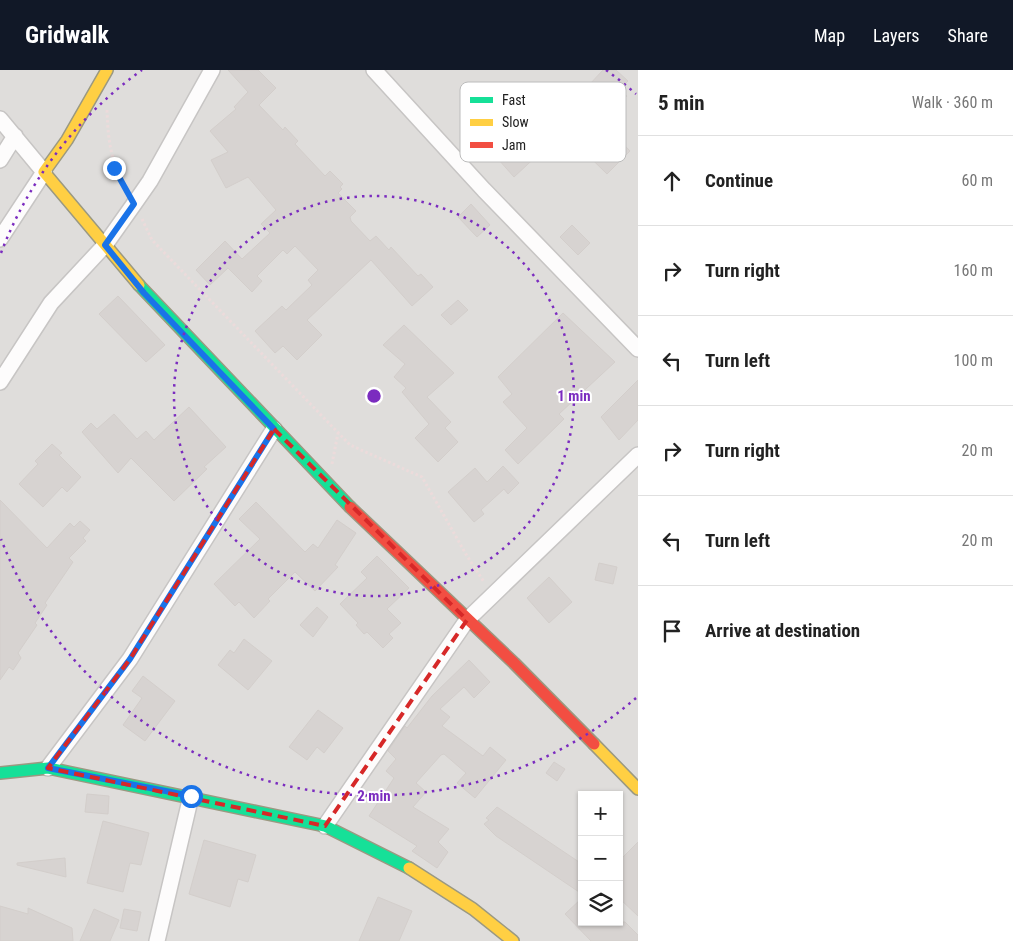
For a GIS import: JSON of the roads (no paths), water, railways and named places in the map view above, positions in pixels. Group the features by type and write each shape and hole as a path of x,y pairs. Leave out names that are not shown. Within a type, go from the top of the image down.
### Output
{"street":[{"path":"0,238 67,140 107,70"},
{"path":"0,382 51,303 105,245 150,181 212,70"},
{"path":"374,70 484,190 638,349"},
{"path":"0,119 144,293 327,485 438,589 467,620 514,662 638,789"},
{"path":"0,160 15,136"},
{"path":"48,768 130,659 274,429"},
{"path":"325,826 467,620 638,455"},
{"path":"0,773 48,768 191,796 325,826 382,853 430,880 513,941"},
{"path":"157,941 191,796"}]}
